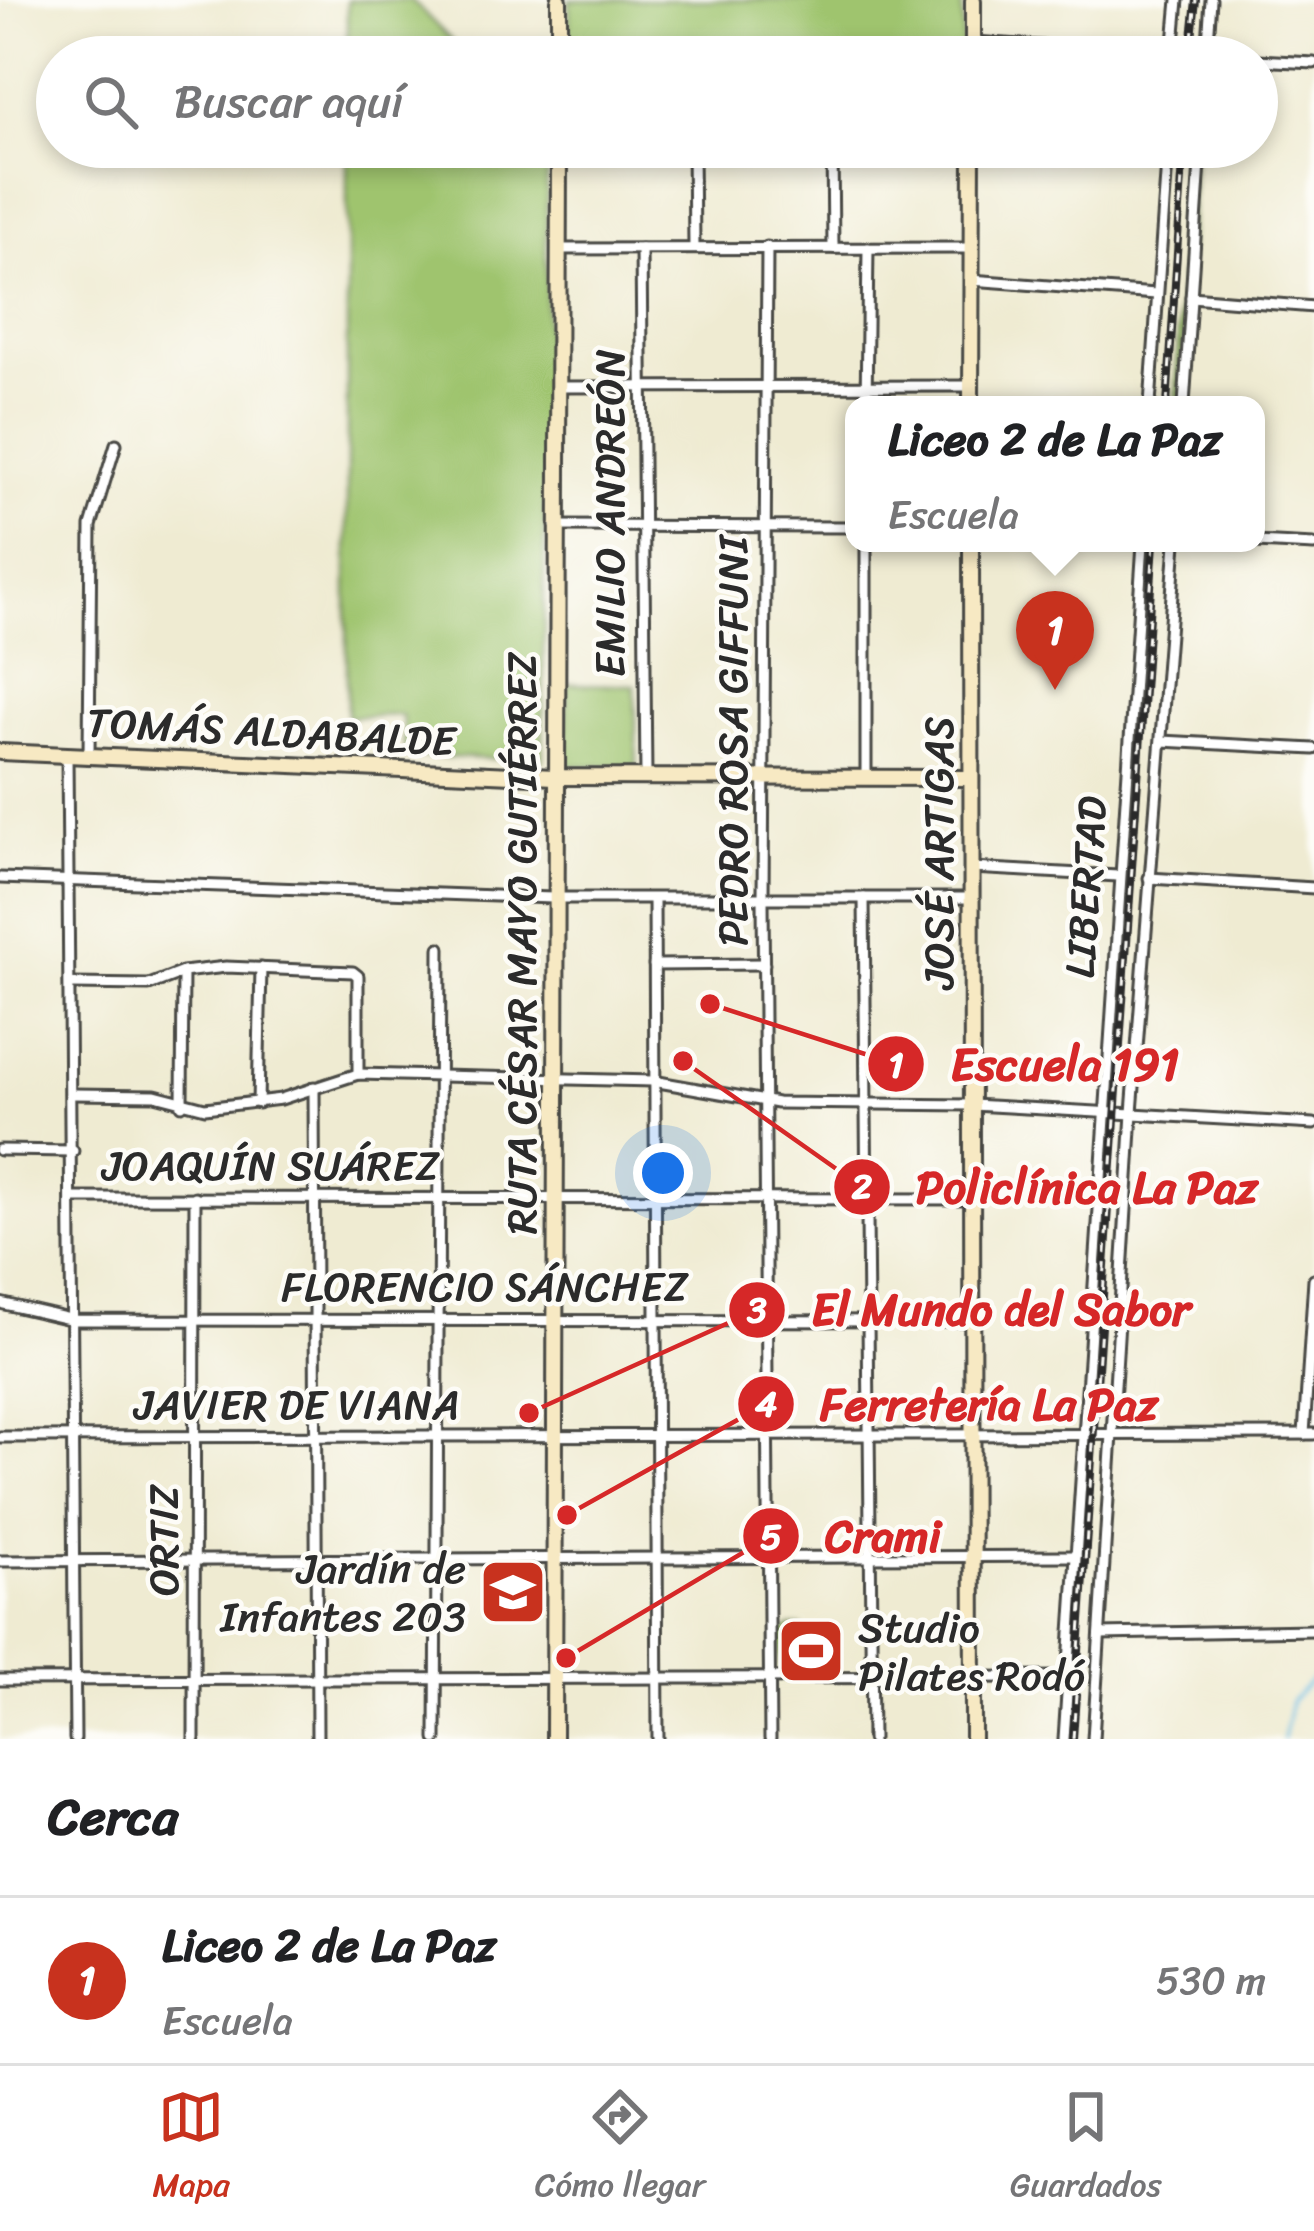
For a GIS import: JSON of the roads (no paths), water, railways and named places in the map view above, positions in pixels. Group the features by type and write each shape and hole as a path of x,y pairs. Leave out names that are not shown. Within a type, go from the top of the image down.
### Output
{"street":[{"path":"559,0 559,36"},
{"path":"973,0 973,36"},
{"path":"1175,36 1178,0"},
{"path":"1210,36 1211,0"},
{"path":"1278,61 1314,63"},
{"name":"RUTA CÉSAR MAYO GUTIÉRREZ","path":"554,1739 551,1198 559,168"},
{"path":"693,168 694,248"},
{"path":"832,168 833,248"},
{"path":"971,396 973,168"},
{"path":"1150,396 1166,168"},
{"path":"1185,396 1200,168"},
{"name":"PEDRO ROSA GIFFUNI","path":"766,248 763,899 770,1739"},
{"path":"866,396 868,248"},
{"path":"558,249 972,248"},
{"name":"EMILIO ANDREÓN","path":"640,249 646,776"},
{"path":"971,280 1156,294"},
{"path":"1191,297 1314,307"},
{"path":"557,387 971,386"},
{"path":"89,755 91,526 116,444"},
{"path":"555,526 845,526"},
{"path":"1265,542 1314,545"},
{"path":"866,552 866,778"},
{"name":"JOSÉ ARTIGAS","path":"971,552 973,1739"},
{"name":"LIBERTAD","path":"1064,1739 1142,552"},
{"path":"1094,1739 1132,1113 1175,552"},
{"path":"1162,741 1314,749"},
{"name":"TOMÁS ALDABALDE","path":"0,752 555,777 971,778"},
{"path":"67,754 75,1739"},
{"path":"971,868 1118,876"},
{"path":"0,878 553,898 971,898"},
{"path":"1149,878 1314,888"},
{"path":"864,898 874,1555 872,1739"},
{"path":"654,899 658,1739"},
{"path":"436,1739 440,948"},
{"path":"654,965 764,964"},
{"path":"72,984 149,985 183,972 261,968 353,972 358,976 358,1074"},
{"path":"258,1103 261,968"},
{"path":"182,1105 183,972"},
{"path":"73,1094 155,1095 182,1105 258,1103 358,1074 653,1081 767,1102 972,1105 1314,1124"},
{"path":"314,1087 317,1739"},
{"name":"JOAQUÍN SUÁREZ","path":"0,1150 73,1150"},
{"name":"ORTIZ","path":"194,1197 194,1739"},
{"name":"JOAQUÍN SUÁREZ","path":"74,1198 971,1199"},
{"path":"1309,1434 1314,1279"},
{"name":"FLORENCIO SÁNCHEZ","path":"0,1303 74,1320 971,1321"},
{"name":"JAVIER DE VIANA","path":"0,1437 1309,1434"},
{"path":"0,1561 1076,1556"},
{"path":"1100,1634 1314,1630"},
{"path":"0,1680 1067,1677"}],"waterway":[{"path":"1283,1739 1291,1701 1314,1677"}],"railway":[{"path":"1192,36 1196,0"},
{"path":"1168,396 1183,168"},
{"path":"1073,1739 1153,552"}],"place":[{"name":"Liceo 2 de La Paz","path":"1055,690"},
{"name":"Escuela 191","path":"710,1004"},
{"name":"Policlínica La Paz","path":"683,1061"},
{"name":"El Mundo del Sabor","path":"529,1413"},
{"name":"Ferretería La Paz","path":"567,1515"},
{"name":"Jardín de Infantes 203","path":"513,1592"},
{"name":"Studio Pilates Rodó","path":"811,1651"},
{"name":"Crami","path":"566,1658"}]}
